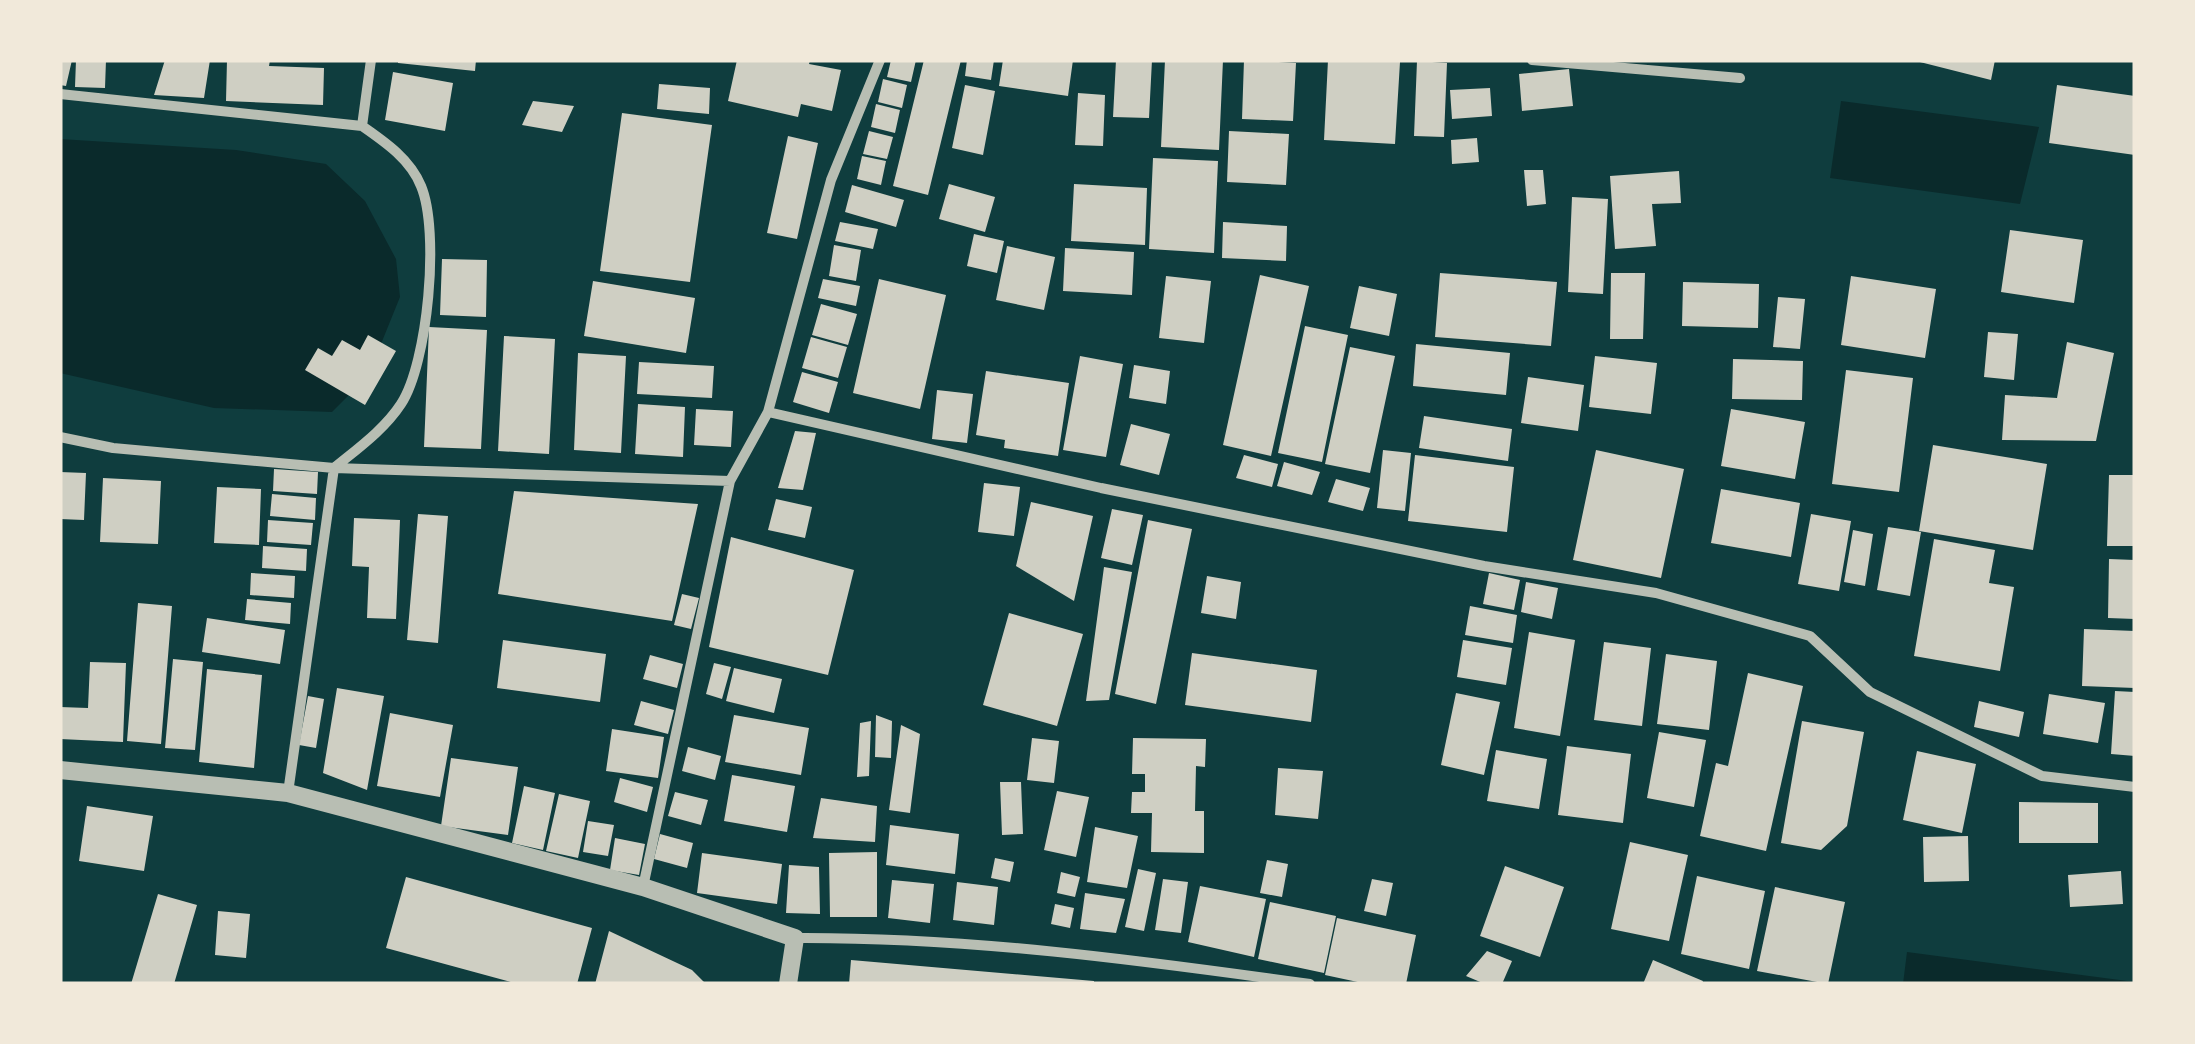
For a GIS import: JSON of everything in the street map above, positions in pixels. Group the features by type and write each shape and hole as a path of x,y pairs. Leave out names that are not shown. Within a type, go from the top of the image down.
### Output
{"street":[{"path":"362,126 370,60"},
{"path":"643,887 730,480 768,412 831,180 880,60"},
{"path":"1532,60 1740,78"},
{"path":"60,94 362,126 402,156 422,186 429,237 420,355 402,404 370,439 334,468 288,793"},
{"path":"768,412 1102,488 1484,566 1675,598 1810,636 1870,692 2042,776 2135,787"},
{"path":"60,437 113,448 334,468 730,480"},
{"path":"60,770 288,793 643,887 794,938 966,943 1135,960 1310,984"},
{"path":"788,984 794,938"}],"water":[{"path":"1841,101 2039,127 2020,204 1830,178"},
{"path":"60,139 236,150 326,164 365,201 396,259 400,297 368,376 332,412 214,408 60,373"},
{"path":"1907,952 2135,982 2135,984 1903,984"}],"building":[{"path":"60,60 72,60 66,86 60,85"},
{"path":"76,60 106,60 105,88 75,87"},
{"path":"165,60 210,60 204,98 154,95"},
{"path":"227,60 270,60 269,66 324,68 323,105 226,101"},
{"path":"398,60 476,60 475,71"},
{"path":"737,60 810,60 809,64 841,70 832,111 801,104 798,117 728,101"},
{"path":"891,60 916,60 911,82 887,77"},
{"path":"924,60 961,60 928,195 893,186"},
{"path":"967,60 994,60 991,80 965,76"},
{"path":"1003,60 1073,60 1068,96 999,86"},
{"path":"1116,60 1152,60 1149,118 1113,117"},
{"path":"1165,60 1223,60 1219,150 1161,147"},
{"path":"1244,60 1296,63 1293,121 1242,119"},
{"path":"1328,60 1400,62 1395,144 1324,140"},
{"path":"1912,60 1995,60 1991,80"},
{"path":"1417,61 1447,63 1444,137 1414,136"},
{"path":"1569,69 1573,106 1522,111 1519,74"},
{"path":"393,72 453,83 445,131 385,120"},
{"path":"883,79 907,85 902,108 878,102"},
{"path":"659,84 710,88 709,114 657,109"},
{"path":"965,85 995,91 983,155 952,148"},
{"path":"2057,85 2135,96 2135,155 2049,143"},
{"path":"1490,88 1492,116 1452,119 1450,90"},
{"path":"1078,93 1105,95 1103,146 1075,145"},
{"path":"533,101 574,106 562,132 522,125"},
{"path":"876,104 900,110 895,133 871,127"},
{"path":"622,113 712,125 690,282 600,271"},
{"path":"869,131 893,137 887,159 863,154"},
{"path":"1229,131 1289,134 1286,185 1227,182"},
{"path":"788,136 818,143 797,239 767,233"},
{"path":"1477,138 1479,162 1452,164 1451,140"},
{"path":"862,156 886,161 881,185 857,179"},
{"path":"1153,158 1218,161 1214,253 1149,249"},
{"path":"1524,170 1543,170 1546,204 1527,206"},
{"path":"1679,171 1681,203 1652,204 1656,246 1615,249 1610,176"},
{"path":"949,184 995,197 985,232 939,219"},
{"path":"1074,184 1147,188 1145,245 1071,241"},
{"path":"852,185 904,200 896,227 845,212"},
{"path":"1572,197 1608,199 1603,294 1568,292"},
{"path":"840,222 878,229 873,249 835,241"},
{"path":"1223,222 1287,226 1286,261 1222,258"},
{"path":"2010,230 2083,240 2074,303 2001,292"},
{"path":"974,234 1004,241 997,273 967,266"},
{"path":"834,245 861,250 856,281 829,276"},
{"path":"1007,246 1055,257 1044,310 996,300"},
{"path":"1065,248 1134,252 1132,295 1063,291"},
{"path":"442,259 487,260 486,317 440,315"},
{"path":"1440,273 1557,282 1551,346 1435,337"},
{"path":"1611,273 1645,273 1643,339 1610,339"},
{"path":"1260,275 1309,286 1271,456 1223,445"},
{"path":"1166,276 1211,281 1204,343 1159,338"},
{"path":"1851,276 1936,289 1925,358 1841,345"},
{"path":"823,279 860,286 856,306 818,298"},
{"path":"879,279 946,295 920,409 853,393"},
{"path":"593,281 695,298 686,353 584,336"},
{"path":"1683,282 1759,284 1758,328 1682,326"},
{"path":"1359,286 1397,294 1389,336 1350,328"},
{"path":"1778,297 1805,299 1800,349 1773,347"},
{"path":"821,304 857,314 848,345 812,335"},
{"path":"1305,326 1348,335 1322,462 1278,453"},
{"path":"429,327 487,330 481,449 424,447"},
{"path":"1988,332 2018,334 2014,380 1984,377"},
{"path":"368,335 396,351 365,405 305,370 318,348 332,356 342,340 360,350"},
{"path":"504,336 555,339 549,454 498,451"},
{"path":"811,337 847,347 838,378 802,368"},
{"path":"2067,342 2114,353 2096,441 2002,440 2005,395 2057,398"},
{"path":"1416,344 1510,353 1506,395 1413,386"},
{"path":"1350,347 1395,356 1370,473 1325,464"},
{"path":"578,353 626,356 621,453 574,450"},
{"path":"1080,356 1123,364 1106,457 1063,450"},
{"path":"1595,356 1657,363 1651,414 1589,407"},
{"path":"1733,359 1803,361 1802,400 1732,399"},
{"path":"639,362 714,366 712,398 637,394"},
{"path":"1134,365 1170,371 1166,404 1129,398"},
{"path":"1846,370 1913,378 1899,492 1832,484"},
{"path":"986,371 1069,383 1058,456 1004,448 1005,440 976,435"},
{"path":"802,372 838,382 829,413 793,402"},
{"path":"1528,377 1584,385 1578,431 1521,423"},
{"path":"937,390 973,394 967,443 932,439"},
{"path":"638,404 685,407 683,457 635,454"},
{"path":"696,409 733,411 731,447 694,445"},
{"path":"1731,409 1805,422 1795,479 1721,466"},
{"path":"1424,416 1512,429 1508,461 1419,448"},
{"path":"1131,424 1170,434 1159,475 1120,465"},
{"path":"795,431 816,433 803,490 778,488"},
{"path":"1933,445 2047,464 2033,550 1919,531"},
{"path":"1383,450 1411,453 1405,511 1377,508"},
{"path":"1596,450 1684,469 1661,578 1573,560"},
{"path":"1244,455 1278,464 1272,487 1236,478"},
{"path":"1415,455 1514,467 1507,532 1408,521"},
{"path":"1284,462 1320,472 1312,495 1277,486"},
{"path":"274,469 318,472 317,494 273,491"},
{"path":"60,472 86,473 84,520 60,519"},
{"path":"2109,475 2135,475 2135,546 2107,546"},
{"path":"103,478 161,481 158,544 100,542"},
{"path":"1336,479 1370,488 1363,511 1328,502"},
{"path":"984,483 1020,487 1014,536 978,532"},
{"path":"217,487 261,489 259,545 214,543"},
{"path":"1721,489 1800,503 1791,557 1711,543"},
{"path":"514,491 698,504 672,621 498,594"},
{"path":"272,494 316,498 315,520 270,516"},
{"path":"776,499 812,507 805,538 768,530"},
{"path":"1031,502 1093,516 1074,601 1016,566"},
{"path":"1112,509 1143,515 1132,565 1101,558"},
{"path":"418,514 448,516 438,643 407,640"},
{"path":"1811,514 1851,521 1839,591 1798,584"},
{"path":"354,518 400,520 396,619 367,618 369,567 352,566"},
{"path":"268,520 313,523 311,545 267,542"},
{"path":"1148,520 1192,529 1156,704 1115,694"},
{"path":"1888,527 1921,532 1910,596 1877,590"},
{"path":"1853,530 1873,534 1865,586 1844,582"},
{"path":"731,537 854,570 828,675 709,647"},
{"path":"1934,539 1995,550 1989,583 2014,587 2000,671 1914,656"},
{"path":"263,546 307,549 306,571 262,568"},
{"path":"2109,559 2135,560 2135,619 2108,618"},
{"path":"1104,567 1132,572 1109,700 1086,701"},
{"path":"251,573 295,576 294,598 250,595"},
{"path":"1489,573 1520,580 1514,610 1483,604"},
{"path":"1207,576 1241,582 1236,619 1201,613"},
{"path":"1526,582 1558,588 1552,619 1521,612"},
{"path":"682,594 699,598 691,629 674,625"},
{"path":"247,599 291,603 290,624 245,620"},
{"path":"138,603 172,606 161,744 127,741"},
{"path":"1470,606 1517,615 1513,643 1465,635"},
{"path":"1009,613 1083,634 1057,726 983,705"},
{"path":"207,618 285,630 280,664 202,652"},
{"path":"2084,629 2135,631 2135,688 2082,686"},
{"path":"1529,632 1575,640 1560,736 1514,728"},
{"path":"503,640 606,654 600,702 497,688"},
{"path":"1463,640 1512,648 1506,685 1457,677"},
{"path":"1604,642 1651,648 1642,726 1594,720"},
{"path":"1192,653 1317,670 1311,722 1185,705"},
{"path":"1666,654 1717,661 1709,730 1657,724"},
{"path":"650,655 683,664 677,688 643,679"},
{"path":"173,659 203,662 195,750 165,748"},
{"path":"90,662 126,663 123,742 60,739 60,707 88,708"},
{"path":"714,663 731,667 722,699 706,694"},
{"path":"734,668 782,679 774,713 726,701"},
{"path":"207,669 262,675 254,768 199,762"},
{"path":"1748,673 1803,686 1766,851 1700,836 1716,763 1728,766"},
{"path":"337,688 384,696 367,790 323,773"},
{"path":"2115,691 2135,692 2135,756 2111,754"},
{"path":"1456,693 1500,702 1484,775 1441,765"},
{"path":"2049,694 2105,703 2098,743 2043,734"},
{"path":"308,696 324,699 316,748 299,745"},
{"path":"641,701 674,710 668,734 634,725"},
{"path":"1979,701 2024,712 2019,737 1974,727"},
{"path":"390,713 453,725 440,797 377,786"},
{"path":"734,715 809,728 801,775 725,762"},
{"path":"876,715 892,721 891,758 875,757"},
{"path":"871,721 869,776 857,777 860,723"},
{"path":"1802,721 1864,732 1847,826 1821,850 1781,843"},
{"path":"901,725 920,734 910,813 889,810"},
{"path":"612,729 664,737 658,778 606,771"},
{"path":"1659,732 1706,740 1694,807 1647,798"},
{"path":"1032,738 1059,741 1054,783 1027,780"},
{"path":"1133,738 1206,739 1205,767 1196,766 1195,811 1204,811 1204,853 1151,852 1152,813 1131,813 1132,792 1145,792 1145,774 1132,774"},
{"path":"1567,746 1631,754 1623,823 1558,815"},
{"path":"688,747 721,756 715,780 682,771"},
{"path":"1496,750 1547,759 1539,809 1487,801"},
{"path":"1917,751 1976,764 1962,833 1903,820"},
{"path":"451,758 518,767 508,835 441,826"},
{"path":"1278,768 1323,771 1318,819 1275,815"},
{"path":"732,775 795,786 787,832 724,821"},
{"path":"620,778 653,787 647,812 614,802"},
{"path":"1000,782 1021,782 1023,834 1002,835"},
{"path":"524,786 555,793 543,850 512,843"},
{"path":"1057,791 1089,797 1076,857 1044,850"},
{"path":"675,792 708,800 701,825 668,816"},
{"path":"559,794 590,801 578,858 546,851"},
{"path":"821,798 877,806 875,842 813,838"},
{"path":"2019,802 2098,803 2098,843 2019,843"},
{"path":"87,806 153,816 144,871 79,861"},
{"path":"588,821 614,825 608,856 583,852"},
{"path":"890,825 959,834 955,874 886,865"},
{"path":"1095,827 1138,836 1127,888 1087,882"},
{"path":"660,834 693,843 687,868 654,859"},
{"path":"1968,836 1969,881 1924,882 1923,837"},
{"path":"615,838 645,844 639,875 610,870"},
{"path":"1630,842 1688,855 1669,941 1611,929"},
{"path":"877,852 877,917 830,917 829,853"},
{"path":"702,853 782,864 777,904 697,893"},
{"path":"995,858 1014,862 1010,882 991,878"},
{"path":"1267,860 1288,864 1282,897 1260,893"},
{"path":"789,865 819,867 820,914 786,913"},
{"path":"1505,866 1564,887 1540,957 1480,936"},
{"path":"1138,869 1156,873 1144,931 1125,927"},
{"path":"2121,871 2123,904 2070,907 2068,875"},
{"path":"1061,872 1080,877 1075,897 1057,893"},
{"path":"1697,876 1765,891 1749,969 1681,954"},
{"path":"406,877 592,928 577,984 518,984 386,948"},
{"path":"1163,879 1188,882 1181,933 1155,930"},
{"path":"1372,879 1393,883 1386,916 1364,911"},
{"path":"892,880 934,884 930,923 888,918"},
{"path":"957,882 998,887 994,925 953,920"},
{"path":"1200,886 1266,899 1254,957 1188,942"},
{"path":"1775,887 1845,902 1828,984 1757,971"},
{"path":"1085,893 1125,899 1116,933 1080,929"},
{"path":"158,894 197,905 174,984 131,984"},
{"path":"1270,902 1336,916 1324,973 1258,959"},
{"path":"1055,904 1074,908 1070,928 1051,924"},
{"path":"218,911 250,914 246,958 215,955"},
{"path":"1337,918 1416,935 1406,984 1367,984 1325,975"},
{"path":"609,931 692,970 706,984 595,984"},
{"path":"1487,951 1512,961 1502,984 1485,984 1466,976"},
{"path":"851,960 1094,981 1094,984 849,984"},
{"path":"1653,960 1703,981 1702,984 1643,984"}]}
